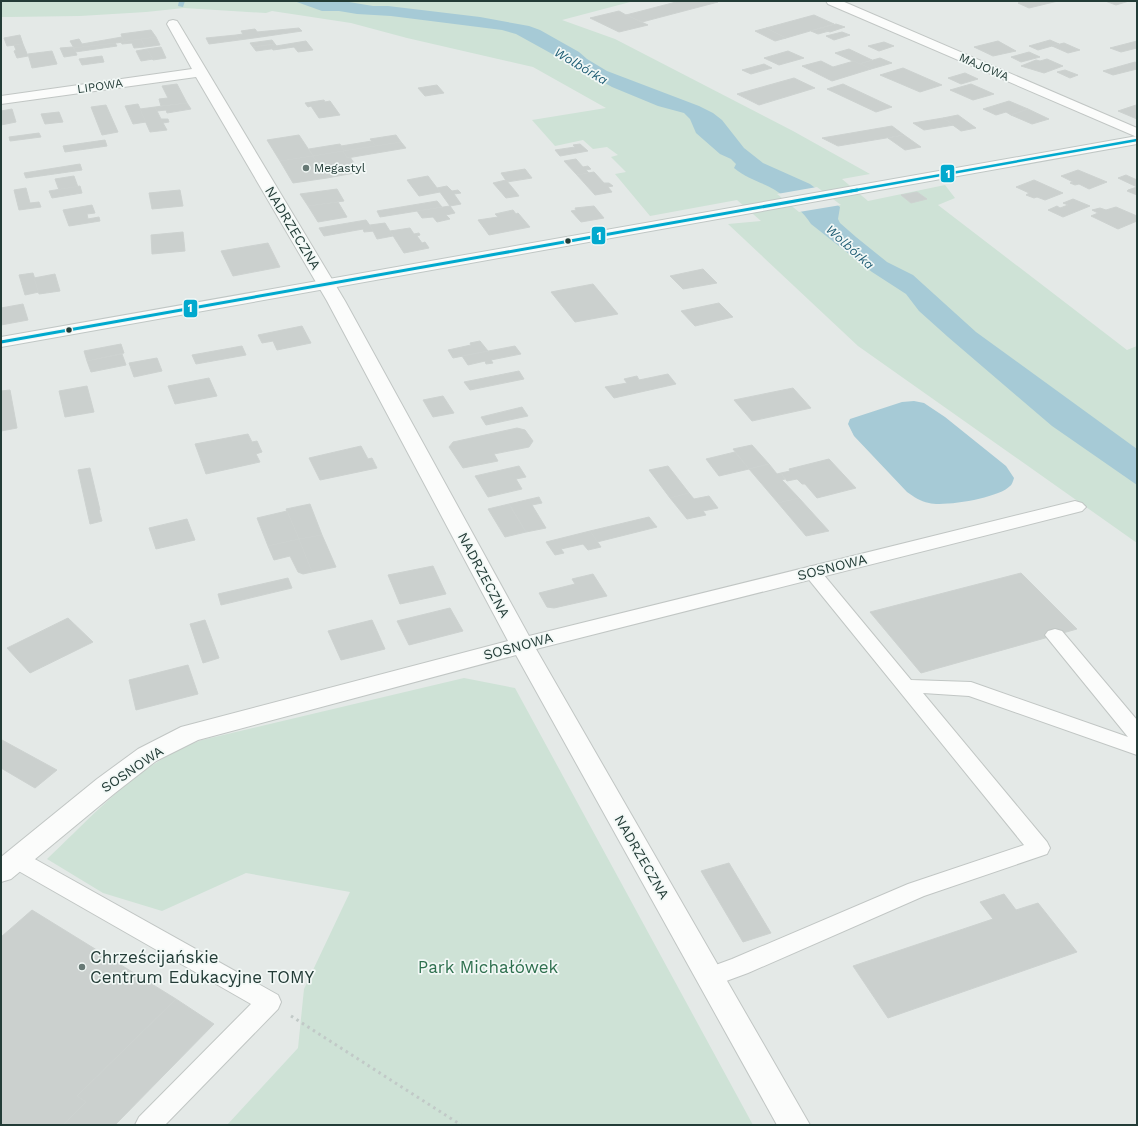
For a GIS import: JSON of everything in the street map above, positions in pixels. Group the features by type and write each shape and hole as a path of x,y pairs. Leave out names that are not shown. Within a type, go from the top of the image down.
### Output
{"street":[{"name":"MAJOWA","path":"832,1 1137,133"},
{"name":"NADRZECZNA","path":"173,24 200,72 327,284 522,646 794,1125"},
{"name":"LIPOWA","path":"1,100 200,72"},
{"path":"1,342 745,211 1137,140"},
{"name":"SOSNOWA","path":"9,865 106,786 141,760 190,733 522,646 1075,507"}],"lane":[{"path":"710,976 740,966 916,890 1039,848 812,572"},
{"path":"1055,635 1137,734"},
{"path":"906,686 971,690 1137,748"},
{"path":"9,865 269,1002 148,1125"}],"path":[{"path":"269,1002 461,1125"}],"green space":[{"path":"1,1 634,1 562,20 615,39 793,131 870,174 842,179 868,201 945,185 955,198 938,205 1127,350 1137,346 1137,543 858,346 728,224 761,221 737,200 650,216 615,174 626,172 611,157 618,155 607,147 593,149 583,140 555,146 532,120 606,108 533,67 407,38 351,23 272,11 266,13 184,8 80,16 1,17"},
{"name":"Park Michałówek","path":"464,678 515,688 753,1125 227,1125 298,1048 304,989 350,892 246,873 162,911 103,893 47,859 118,791 158,762 179,750 202,740"}],"water":[{"name":"Wolbórka","path":"294,1 343,1 373,6 388,6 480,17 529,26 540,30 579,52 587,59 607,71 699,106 713,113 722,120 744,148 763,163 810,184 840,207 838,219 840,223 887,262 913,275 976,332 1137,449 1137,485 1052,426 919,311 906,294 872,272 811,224 800,210 784,197 770,187 744,175 734,168 736,164 731,159 720,154 696,133 690,119 684,113 658,106 612,87 516,34 502,30 391,16 357,14 339,11 322,11"},
{"path":"914,401 924,403 945,417 1006,466 1014,478 1011,485 1004,490 983,498 946,504 929,503 917,499 907,492 854,436 848,424 850,419 902,402"}],"pier":[{"path":"817,187 841,205 799,212 777,194"}],"building":[{"path":"680,1 718,2 642,22 626,15"},
{"path":"1026,1 1058,1 1029,8 1018,3"},
{"path":"1105,1 1129,1 1116,5"},
{"path":"619,11 648,25 619,32 590,18"},
{"path":"814,15 834,24 786,38 766,28"},
{"path":"836,24 845,27 830,32 821,28"},
{"path":"299,28 302,31 261,37 257,32"},
{"path":"766,28 786,38 775,41 755,31"},
{"path":"821,28 829,31 818,34 811,31"},
{"path":"255,29 261,37 239,40 236,35 243,34 241,31"},
{"path":"151,30 156,37 124,42 121,34"},
{"path":"842,32 850,35 834,40 826,36"},
{"path":"20,35 23,44 7,46 4,38"},
{"path":"236,35 239,40 209,44 206,38"},
{"path":"122,37 124,42 74,48 70,41 79,39 82,44"},
{"path":"156,37 160,45 145,47 141,39"},
{"path":"141,39 145,47 134,48 132,43 122,44 121,42"},
{"path":"272,40 275,44 253,47 250,43"},
{"path":"1050,40 1059,44 1038,50 1029,46"},
{"path":"306,41 313,50 298,52 294,47 273,50 272,48 278,48 276,46"},
{"path":"998,41 1016,51 993,56 974,47"},
{"path":"1137,41 1137,48 1121,52 1110,48"},
{"path":"884,42 894,46 879,51 868,46"},
{"path":"115,43 117,46 75,52 74,48"},
{"path":"1064,43 1080,50 1068,53 1052,46"},
{"path":"23,44 28,56 17,58 14,51 16,50 14,45"},
{"path":"275,44 278,48 256,51 253,47"},
{"path":"73,47 77,55 64,57 60,48"},
{"path":"161,47 166,58 153,60 147,49"},
{"path":"147,49 153,59 141,61 136,51"},
{"path":"849,49 872,60 859,64 835,53"},
{"path":"52,51 57,64 32,68 28,54"},
{"path":"788,51 804,58 779,65 764,58"},
{"path":"1029,52 1040,57 1021,62 1011,57"},
{"path":"102,56 104,62 82,65 79,59"},
{"path":"880,58 892,63 871,69 859,64"},
{"path":"1047,59 1063,66 1044,73 1021,66 1036,60 1040,61"},
{"path":"821,61 833,67 854,61 871,69 832,81 802,66"},
{"path":"1135,62 1137,63 1137,69 1113,75 1103,71"},
{"path":"764,64 772,68 751,74 742,70"},
{"path":"903,68 942,85 920,92 880,75"},
{"path":"1065,70 1078,75 1070,78 1057,72"},
{"path":"965,73 978,79 961,84 948,78"},
{"path":"794,78 815,88 759,105 737,94"},
{"path":"177,84 187,103 161,106 159,99 168,98 162,86"},
{"path":"843,84 892,107 876,112 827,89"},
{"path":"971,84 994,94 973,100 950,90"},
{"path":"437,85 444,93 425,96 418,88"},
{"path":"324,100 325,102 330,101 340,115 319,118 311,106 308,107 305,103"},
{"path":"1009,101 1028,109 1011,115 1006,112 996,115 983,109"},
{"path":"187,103 191,109 167,113 166,110 157,111 155,107"},
{"path":"138,104 146,122 133,124 125,106"},
{"path":"106,105 118,132 102,135 91,107"},
{"path":"1136,105 1137,119 1118,111"},
{"path":"155,107 161,119 168,119 169,122 163,123 167,130 150,132 140,109"},
{"path":"12,109 16,122 1,125 1,111"},
{"path":"1028,109 1049,119 1032,124 1011,115"},
{"path":"59,112 63,122 45,124 41,114"},
{"path":"958,115 976,128 961,131 943,118"},
{"path":"943,118 954,125 924,130 913,123"},
{"path":"892,126 904,135 838,146 822,138"},
{"path":"39,133 41,137 10,141 9,137"},
{"path":"299,135 313,156 280,161 267,140"},
{"path":"396,135 401,142 376,146 370,139"},
{"path":"904,135 921,147 905,150 888,138"},
{"path":"105,140 107,146 65,152 63,146"},
{"path":"372,141 376,146 344,151 341,146"},
{"path":"401,142 406,148 347,158 343,151"},
{"path":"340,144 344,151 313,156 309,149"},
{"path":"580,144 588,151 560,156 555,150 575,147 573,145"},
{"path":"343,151 347,158 350,157 360,172 327,178 313,156"},
{"path":"313,156 327,178 293,183 280,161"},
{"path":"576,159 583,167 588,166 591,169 586,170 589,173 577,175 564,161"},
{"path":"80,164 82,170 26,178 24,173"},
{"path":"525,169 532,178 507,182 501,173"},
{"path":"1078,170 1107,182 1089,189 1079,184 1075,185 1070,183 1073,182 1061,176"},
{"path":"594,172 604,183 609,183 613,186 608,187 612,192 595,195 577,175"},
{"path":"1126,175 1137,180 1137,187 1118,178"},
{"path":"74,176 78,187 59,190 55,179"},
{"path":"428,176 440,192 419,196 407,180"},
{"path":"506,180 519,196 506,198 493,183"},
{"path":"1034,180 1063,193 1045,200 1026,195 1029,193 1016,187"},
{"path":"80,186 82,193 52,198 49,191"},
{"path":"447,186 452,191 458,190 461,193 454,194 461,204 450,206 437,188"},
{"path":"1137,187 1137,195 1127,191 1128,190"},
{"path":"26,188 30,203 39,202 41,207 19,210 14,190"},
{"path":"337,189 344,201 308,206 300,194"},
{"path":"180,190 183,206 152,209 149,193"},
{"path":"917,192 927,199 911,203 901,195"},
{"path":"1073,199 1090,206 1063,217 1048,210 1057,206 1060,208 1068,205 1063,203"},
{"path":"437,201 442,207 380,217 377,211"},
{"path":"338,202 347,217 318,222 308,206"},
{"path":"92,205 95,213 87,214 88,219 99,217 100,221 69,226 63,210"},
{"path":"450,206 455,213 446,215 450,219 437,222 433,217 422,218 417,211"},
{"path":"594,206 604,218 581,222 571,211 576,210 575,208"},
{"path":"1116,207 1137,216 1137,221 1118,229 1091,216 1098,213 1092,210 1100,208 1106,210"},
{"path":"513,210 516,214 518,213 530,227 489,235 478,220 498,217 495,214"},
{"path":"366,220 374,231 364,232 363,229 324,236 319,228"},
{"path":"385,223 393,236 377,239 370,225"},
{"path":"410,228 414,234 419,233 420,235 417,236 422,243 425,242 429,248 404,253 390,231"},
{"path":"183,232 185,251 152,254 151,235"},
{"path":"268,243 280,267 233,276 221,251"},
{"path":"703,269 717,283 683,289 670,276"},
{"path":"33,273 39,292 25,295 19,275"},
{"path":"55,274 60,291 39,294 34,278"},
{"path":"593,284 618,314 575,322 551,292"},
{"path":"719,303 733,317 695,326 681,311"},
{"path":"23,304 28,320 1,325 1,308"},
{"path":"302,326 311,343 277,350 273,341 262,343 258,335"},
{"path":"480,341 488,351 453,358 448,350 471,345 470,343"},
{"path":"121,344 124,353 87,361 84,351"},
{"path":"242,346 246,355 196,364 192,355"},
{"path":"515,346 521,354 491,360 493,363 486,364 485,361 468,365 462,356"},
{"path":"122,354 126,365 91,372 87,361"},
{"path":"157,358 162,371 134,377 129,363"},
{"path":"519,371 524,379 470,390 464,382"},
{"path":"668,374 676,384 614,398 605,387 627,383 624,379 637,376 639,380"},
{"path":"209,378 217,396 175,404 168,386"},
{"path":"87,386 94,412 65,417 59,391"},
{"path":"793,388 811,408 752,421 734,400"},
{"path":"10,390 17,428 1,431 1,391"},
{"path":"443,396 454,413 433,417 423,400"},
{"path":"522,407 528,416 486,425 481,417"},
{"path":"517,428 525,430 533,441 529,447 494,454 498,461 463,468 449,447 453,442"},
{"path":"248,434 252,442 257,441 262,452 256,454 260,462 206,474 195,444"},
{"path":"752,445 769,464 749,469 733,449"},
{"path":"361,446 368,459 372,458 377,468 320,480 309,458"},
{"path":"735,452 749,469 719,476 706,459"},
{"path":"829,459 856,488 817,498 805,484 802,484 797,479 787,481 781,473 790,471 789,469"},
{"path":"769,464 777,474 781,473 785,479 782,480 799,498 778,503 749,469"},
{"path":"519,466 526,477 516,479 522,489 488,497 475,476"},
{"path":"668,466 689,493 670,498 649,470"},
{"path":"90,468 102,521 90,524 78,470"},
{"path":"689,493 694,499 709,496 718,508 703,511 706,515 687,519 670,498"},
{"path":"539,497 542,503 532,505 546,528 526,532 509,504"},
{"path":"799,498 829,531 806,536 778,503"},
{"path":"310,504 322,535 299,539 286,509"},
{"path":"509,504 526,532 505,537 488,509"},
{"path":"287,511 299,539 268,546 257,518"},
{"path":"649,517 657,527 597,542 590,531"},
{"path":"187,519 195,540 156,549 149,528"},
{"path":"590,531 601,547 588,550 583,544 561,549 564,553 555,555 546,542"},
{"path":"322,535 336,567 312,572 299,539"},
{"path":"299,539 312,572 303,574 298,572 290,556 274,560 268,546"},
{"path":"433,566 446,594 400,604 388,575"},
{"path":"1021,573 1077,629 921,673 870,612"},
{"path":"593,574 607,596 554,608 547,607 539,593 575,584 572,579"},
{"path":"288,578 292,588 221,605 218,594"},
{"path":"450,608 463,631 409,645 397,621"},
{"path":"68,618 93,642 30,673 7,648"},
{"path":"205,620 219,658 203,663 190,624"},
{"path":"372,620 385,649 341,660 328,631"},
{"path":"188,665 198,694 136,710 129,680"},
{"path":"1,740 57,770 35,788 1,768"},
{"path":"729,863 771,933 743,942 701,871"},
{"path":"1004,894 1016,910 1038,903 1077,952 888,1018 853,966 993,919 980,902"},
{"path":"32,910 176,999 77,1096 86,1102 63,1125 1,1125 1,937"},
{"path":"176,999 214,1024 115,1125 63,1125 86,1102 77,1096"}],"waterway":[{"path":"181,6 182,1"}],"transit line":[{"name":"1","path":"1,342 1137,140"}],"place":[{"name":"Megastyl","path":"306,168"},
{"name":"Chrześcijańskie Centrum Edukacyjne TOMY","path":"82,967"}]}
